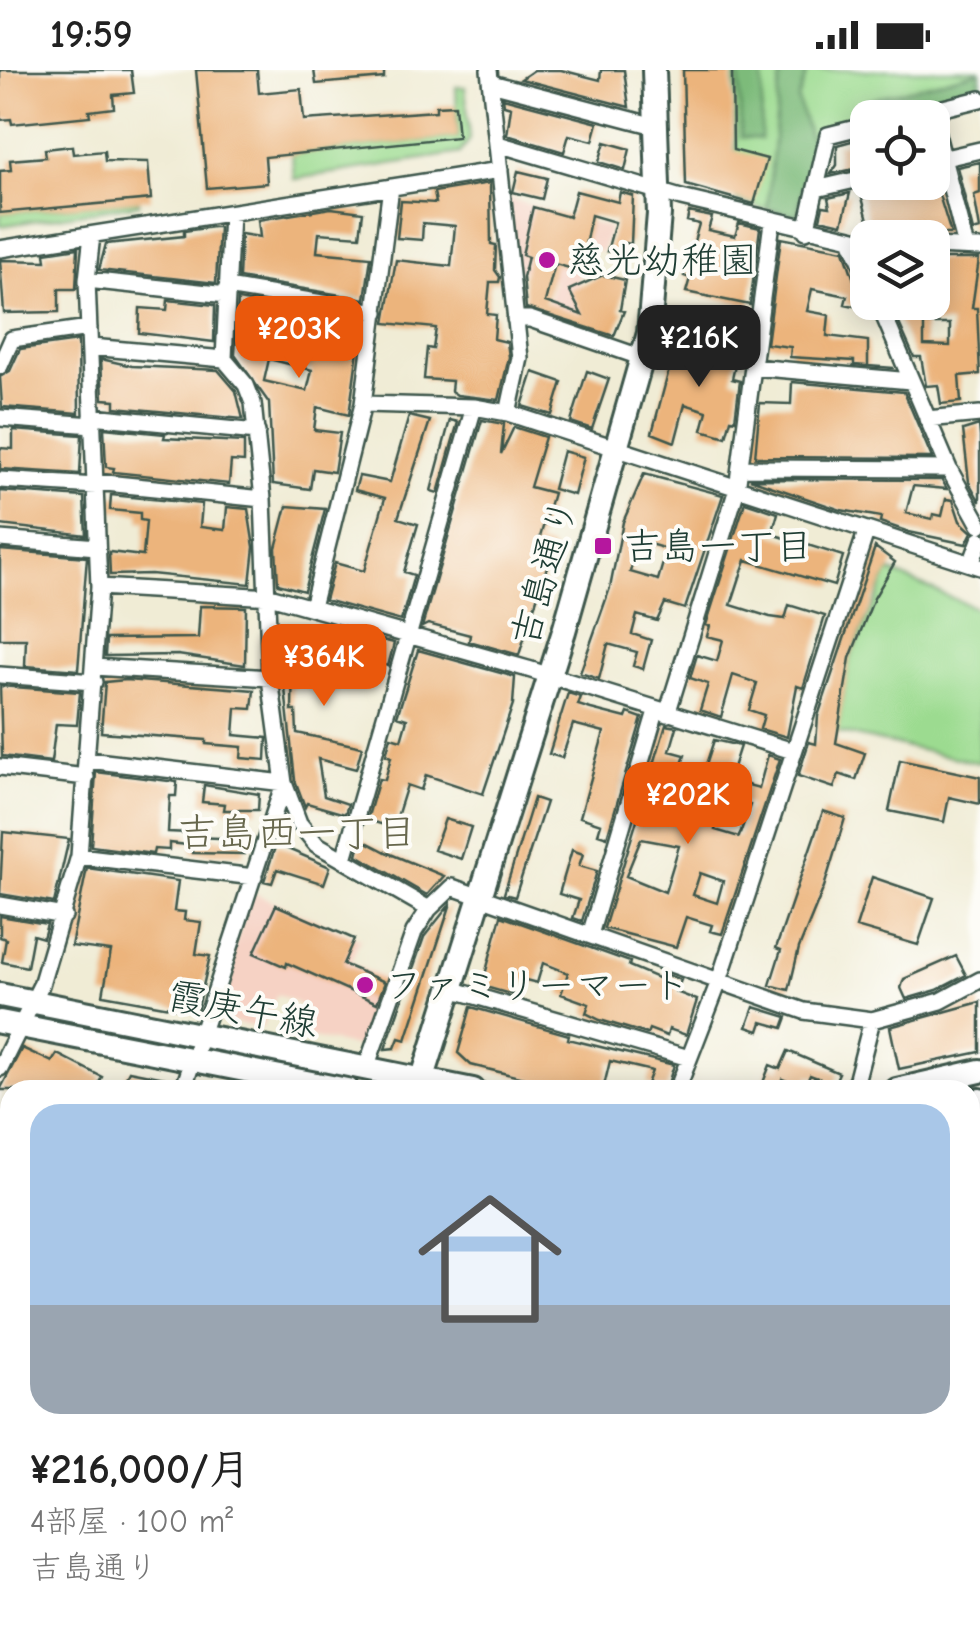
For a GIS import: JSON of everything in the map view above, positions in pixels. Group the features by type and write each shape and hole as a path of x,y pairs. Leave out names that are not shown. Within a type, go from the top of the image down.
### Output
{"street":[{"name":"吉島通り","path":"423,1080 550,676 643,358 656,270 654,70"},
{"path":"508,414 520,358 490,77 656,126"},
{"path":"950,106 980,98"},
{"path":"806,230 828,134 850,130"},
{"path":"498,144 772,222 850,239"},
{"path":"950,157 980,150"},
{"path":"0,250 500,170"},
{"path":"816,189 850,181"},
{"path":"312,607 363,404 391,186"},
{"path":"950,190 973,248"},
{"path":"224,359 230,213"},
{"path":"590,935 737,490 772,222"},
{"path":"0,1068 10,1025 32,1002 64,916 78,856 99,587 88,280 92,235"},
{"path":"88,280 227,291 376,312"},
{"path":"515,319 530,320 643,358"},
{"path":"886,320 949,469 975,508 980,525"},
{"path":"0,366 12,340 89,328"},
{"path":"91,347 224,359 246,384 257,432 270,678 284,783 300,822 316,844 428,909"},
{"path":"753,367 911,381"},
{"path":"363,404 474,406 508,414 975,566 980,540"},
{"path":"344,859 474,406"},
{"path":"927,419 980,414"},
{"path":"0,418 257,432"},
{"path":"740,468 949,469"},
{"path":"0,480 262,498"},
{"path":"681,1080 718,984 866,532"},
{"path":"0,539 98,547"},
{"path":"99,587 266,598 312,607 793,751"},
{"path":"0,675 270,678"},
{"path":"88,760 284,783"},
{"path":"0,767 86,778"},
{"path":"187,1080 284,783"},
{"path":"78,856 254,877"},
{"path":"366,1068 414,932 428,909 452,886 480,892 718,984 804,1011 872,1020 941,1000 980,980"},
{"path":"0,904 64,916"},
{"path":"451,989 689,1058"},
{"name":"霞庚午線","path":"0,995 196,1048 366,1068 405,1080"},
{"path":"857,1080 872,1020"},
{"path":"10,1025 196,1048 311,1080"},
{"path":"943,1080 980,1072"}],"shaded area":[{"name":"慈光幼稚園","path":"506,198 609,228 602,252 587,248 577,284 602,292 594,317 547,304 553,280 511,268"},
{"path":"252,892 360,939 350,963 392,983 368,1049 293,1034 305,1007 277,994 262,1028 212,1018"}],"green space":[{"path":"735,70 980,70 980,91 943,100 850,100 850,123 825,129 801,219 736,201"},
{"path":"739,70 763,70 761,139 741,137"},
{"path":"781,70 808,70 798,100 812,144 797,215 767,209"},
{"path":"980,71 980,89 936,100 866,100"},
{"path":"456,87 465,87 470,139 460,153 294,179 292,154 458,137"},
{"path":"139,200 139,204 0,226 0,213"},
{"path":"889,571 980,610 980,763 837,732 850,658"}],"building":[{"path":"0,70 131,70 134,93 113,95 114,108 89,111 90,116 12,124 11,119 0,120"},
{"path":"196,70 257,70 259,93 301,89 304,120 436,111 436,106 455,105 458,137 265,157 267,183 207,188"},
{"path":"314,70 384,70 384,78 316,84"},
{"path":"534,70 561,70 600,80 601,70 624,70 629,107 521,79"},
{"path":"683,70 732,70 733,150 767,159 754,204 686,185"},
{"path":"503,98 598,123 593,141 569,135 564,152 507,135 511,107 504,105"},
{"path":"850,141 850,170 831,174 837,165 837,145"},
{"path":"605,142 630,149 625,170 599,162"},
{"path":"72,146 73,154 104,151 105,161 148,162 151,199 0,213 0,171 11,170 10,160 46,157 45,149"},
{"path":"980,162 980,193 974,195 980,229 973,231 957,167"},
{"path":"518,171 547,178 542,199 513,192"},
{"path":"490,183 491,244 496,245 495,270 500,277 499,282 490,282 487,314 496,315 494,339 507,342 509,357 499,400 457,395 451,391 452,381 424,379 427,348 433,349 436,328 385,323 396,260 451,266 455,226 423,223 422,240 397,238 401,201 436,203 434,192"},
{"path":"576,191 618,202 620,192 633,196 631,244 625,243 622,255 607,251 615,222 591,215 580,271 555,264 545,302 582,315 569,290 603,275 625,280 620,310 624,311 614,336 526,308 523,277 528,257 522,255 533,207 569,217"},
{"path":"850,193 842,224 820,219 823,206 830,207 828,198"},
{"path":"863,200 941,200 947,220 868,220"},
{"path":"331,208 363,212 360,236 319,233 317,252 371,257 365,299 239,278 241,234 260,237 258,220"},
{"path":"689,212 712,217 708,230 735,236 739,223 760,228 750,305 686,292 690,278 684,276 699,224 687,221"},
{"path":"219,227 216,283 99,270 106,244 184,236 184,231"},
{"path":"781,238 844,250 850,268 850,305 845,304 847,296 812,289 807,311 829,315 827,336 868,341 868,366 894,368 854,365 854,361 790,357 791,347 767,344"},
{"path":"78,248 76,289 59,289 59,312 4,313 0,260 46,261 45,253"},
{"path":"950,259 979,259 972,308 977,308 980,374 959,376 961,402 941,404 938,385 926,386 921,357 914,357 898,320 950,320","holes":["924,324 950,324 950,346 924,345"]},
{"path":"168,300 215,305 214,342 139,333 140,308 167,310"},
{"path":"238,300 362,321 349,415 317,407 314,430 340,433 334,472 313,469 310,489 273,484 269,403 235,355","holes":["269,359 312,370 307,391 264,381"]},
{"path":"78,341 79,413 2,407 0,377 10,371 20,349"},
{"path":"721,342 739,348 732,379 740,381 735,420 731,419 726,437 702,430 707,411 685,404 675,442 652,433 676,344 716,355"},
{"path":"101,359 132,366 218,370 236,391 243,419 115,407 115,400 103,399"},
{"path":"587,371 609,379 592,429 571,422"},
{"path":"533,372 562,382 552,415 522,406"},
{"path":"792,382 904,392 932,458 755,457 760,403 791,404"},
{"path":"409,416 430,421 398,518 418,524 404,572 414,575 401,621 325,600 335,563 364,571 385,498 355,490 359,476 390,482"},
{"path":"450,420 458,422 438,493 431,491"},
{"path":"482,420 504,424 501,454 514,427 545,437 530,487 553,493 538,544 553,548 519,655 469,641 470,635 428,624 422,627"},
{"path":"979,425 980,502 969,482 963,430"},
{"path":"104,428 165,434 164,438 244,442 244,462 231,461 229,484 113,472 114,468 106,467"},
{"path":"13,430 82,435 80,474 0,469 0,448 13,449"},
{"path":"563,451 584,457 574,495 553,489"},
{"path":"644,474 723,495 685,609 665,603 657,621 637,615 632,634 651,640 643,669 633,666 637,652 608,644 599,679 580,673 610,588 623,522","holes":["639,541 667,549 658,580 630,572"]},
{"path":"750,479 942,480 947,489 913,486 906,513 932,519 933,514 942,516 946,499 953,500 960,521 972,532 966,544 909,532 880,522 881,517 841,510"},
{"path":"0,491 84,497 86,535 0,525"},
{"path":"111,495 202,504 200,527 225,530 227,507 248,509 254,547 250,584 151,574 110,575 109,552 143,556 146,521 140,520 140,513 110,510"},
{"path":"745,502 778,513 772,534 843,556 834,586 746,560 731,605 785,619 789,605 825,616 803,688 797,686 787,737 760,729 764,715 749,710 757,683 733,675 721,717 700,710 708,684 690,678 697,655 717,661 723,640 707,636 710,626 706,625"},
{"path":"287,506 325,509 304,591 278,584 276,548"},
{"path":"875,547 895,562 874,598 850,658 836,743 865,753 856,780 839,774 834,788 798,776 809,742 816,744 818,716"},
{"path":"0,550 87,557 78,670 25,666 26,639 0,639"},
{"path":"200,606 246,607 245,665 178,655 105,656 106,639 198,638"},
{"path":"306,625 320,630 321,625 394,643 388,666 325,648 320,665 293,657 292,711 296,711 297,733 362,747 356,769 318,759 324,796 348,804 345,814 307,803 305,807 295,780 280,643 301,643"},
{"path":"418,650 515,677 513,704 483,794 426,775 421,790 407,785 396,820 386,817 384,825 367,820 379,779 385,780 391,737 401,740 407,719 397,716"},
{"path":"126,680 254,690 252,709 236,708 234,735 267,738 266,760 241,758 242,747 206,744 206,740 101,732 105,682"},
{"path":"0,686 80,692 77,725 56,724 51,762 2,756"},
{"path":"568,693 581,697 578,705 626,718 628,713 642,718 607,837 598,834 601,824 580,817 604,732 573,724 562,758 549,754"},
{"path":"666,725 677,727 670,751 685,755 674,789 696,795 714,740 740,746 729,780 759,788 768,755 780,759 722,934 710,931 712,925 686,917 676,947 604,928","holes":["726,797 750,805 739,837 715,830","641,839 679,846 665,892 626,876","700,873 723,881 717,903 693,895"]},
{"path":"900,760 980,777 980,804 949,797 944,822 889,811"},
{"path":"96,772 177,782 176,796 170,796 168,832 189,833 188,845 169,843 169,850 154,849 153,854 91,846"},
{"path":"204,785 259,794 258,810 224,810 225,804 202,802"},
{"path":"534,798 546,802 515,897 504,894"},
{"path":"823,811 845,818 824,887 799,948 789,990 770,985 781,950 776,948"},
{"path":"445,819 471,827 461,859 434,850"},
{"path":"3,832 69,839 54,903 0,894"},
{"path":"193,837 246,839 244,854 192,853"},
{"path":"361,839 444,876 427,895 357,855"},
{"path":"276,844 330,867 324,884 277,869 272,883 264,881"},
{"path":"572,850 583,854 579,866 597,871 582,921 573,918 579,900 559,894"},
{"path":"87,868 178,881 174,911 185,912 184,920 201,922 196,954 210,956 197,1012 103,995 111,951 71,946"},
{"path":"872,877 934,898 918,945 856,927"},
{"path":"451,903 406,1040 399,1038 395,1048 385,1049 424,937"},
{"path":"276,905 354,939 343,964 385,982 377,1003 287,963 286,967 254,953"},
{"path":"0,916 47,924 43,938 33,935 27,967 2,962 6,939 0,937"},
{"path":"501,916 630,962 629,966 662,980 665,974 681,980 676,992 697,1000 686,1035 669,1029 667,1036 649,1029 647,1034 586,1013 589,1004 561,994 568,973 543,963 537,983 522,979 517,996 482,986"},
{"path":"956,956 966,975 937,990 906,999 901,988 904,979"},
{"path":"980,1002 980,1052 899,1069 890,1027"},
{"path":"471,1007 569,1035 568,1039 674,1065 669,1080 649,1080 652,1071 610,1061 605,1080 532,1080 471,1065 458,1053"},
{"path":"754,1007 787,1017 783,1028 762,1022 759,1031 747,1027"},
{"path":"22,1048 52,1062 57,1054 102,1077 100,1080 5,1080"},
{"path":"788,1051 839,1073 836,1080 810,1075 808,1080 764,1080 770,1065 780,1069"},
{"path":"129,1071 175,1080 124,1080"}],"place":[{"name":"慈光幼稚園","path":"547,260"},
{"name":"吉島一丁目","path":"603,546"},
{"name":"ファミリーマート","path":"365,985"}],"district":[{"name":"吉島西一丁目","path":"297,832"}]}
